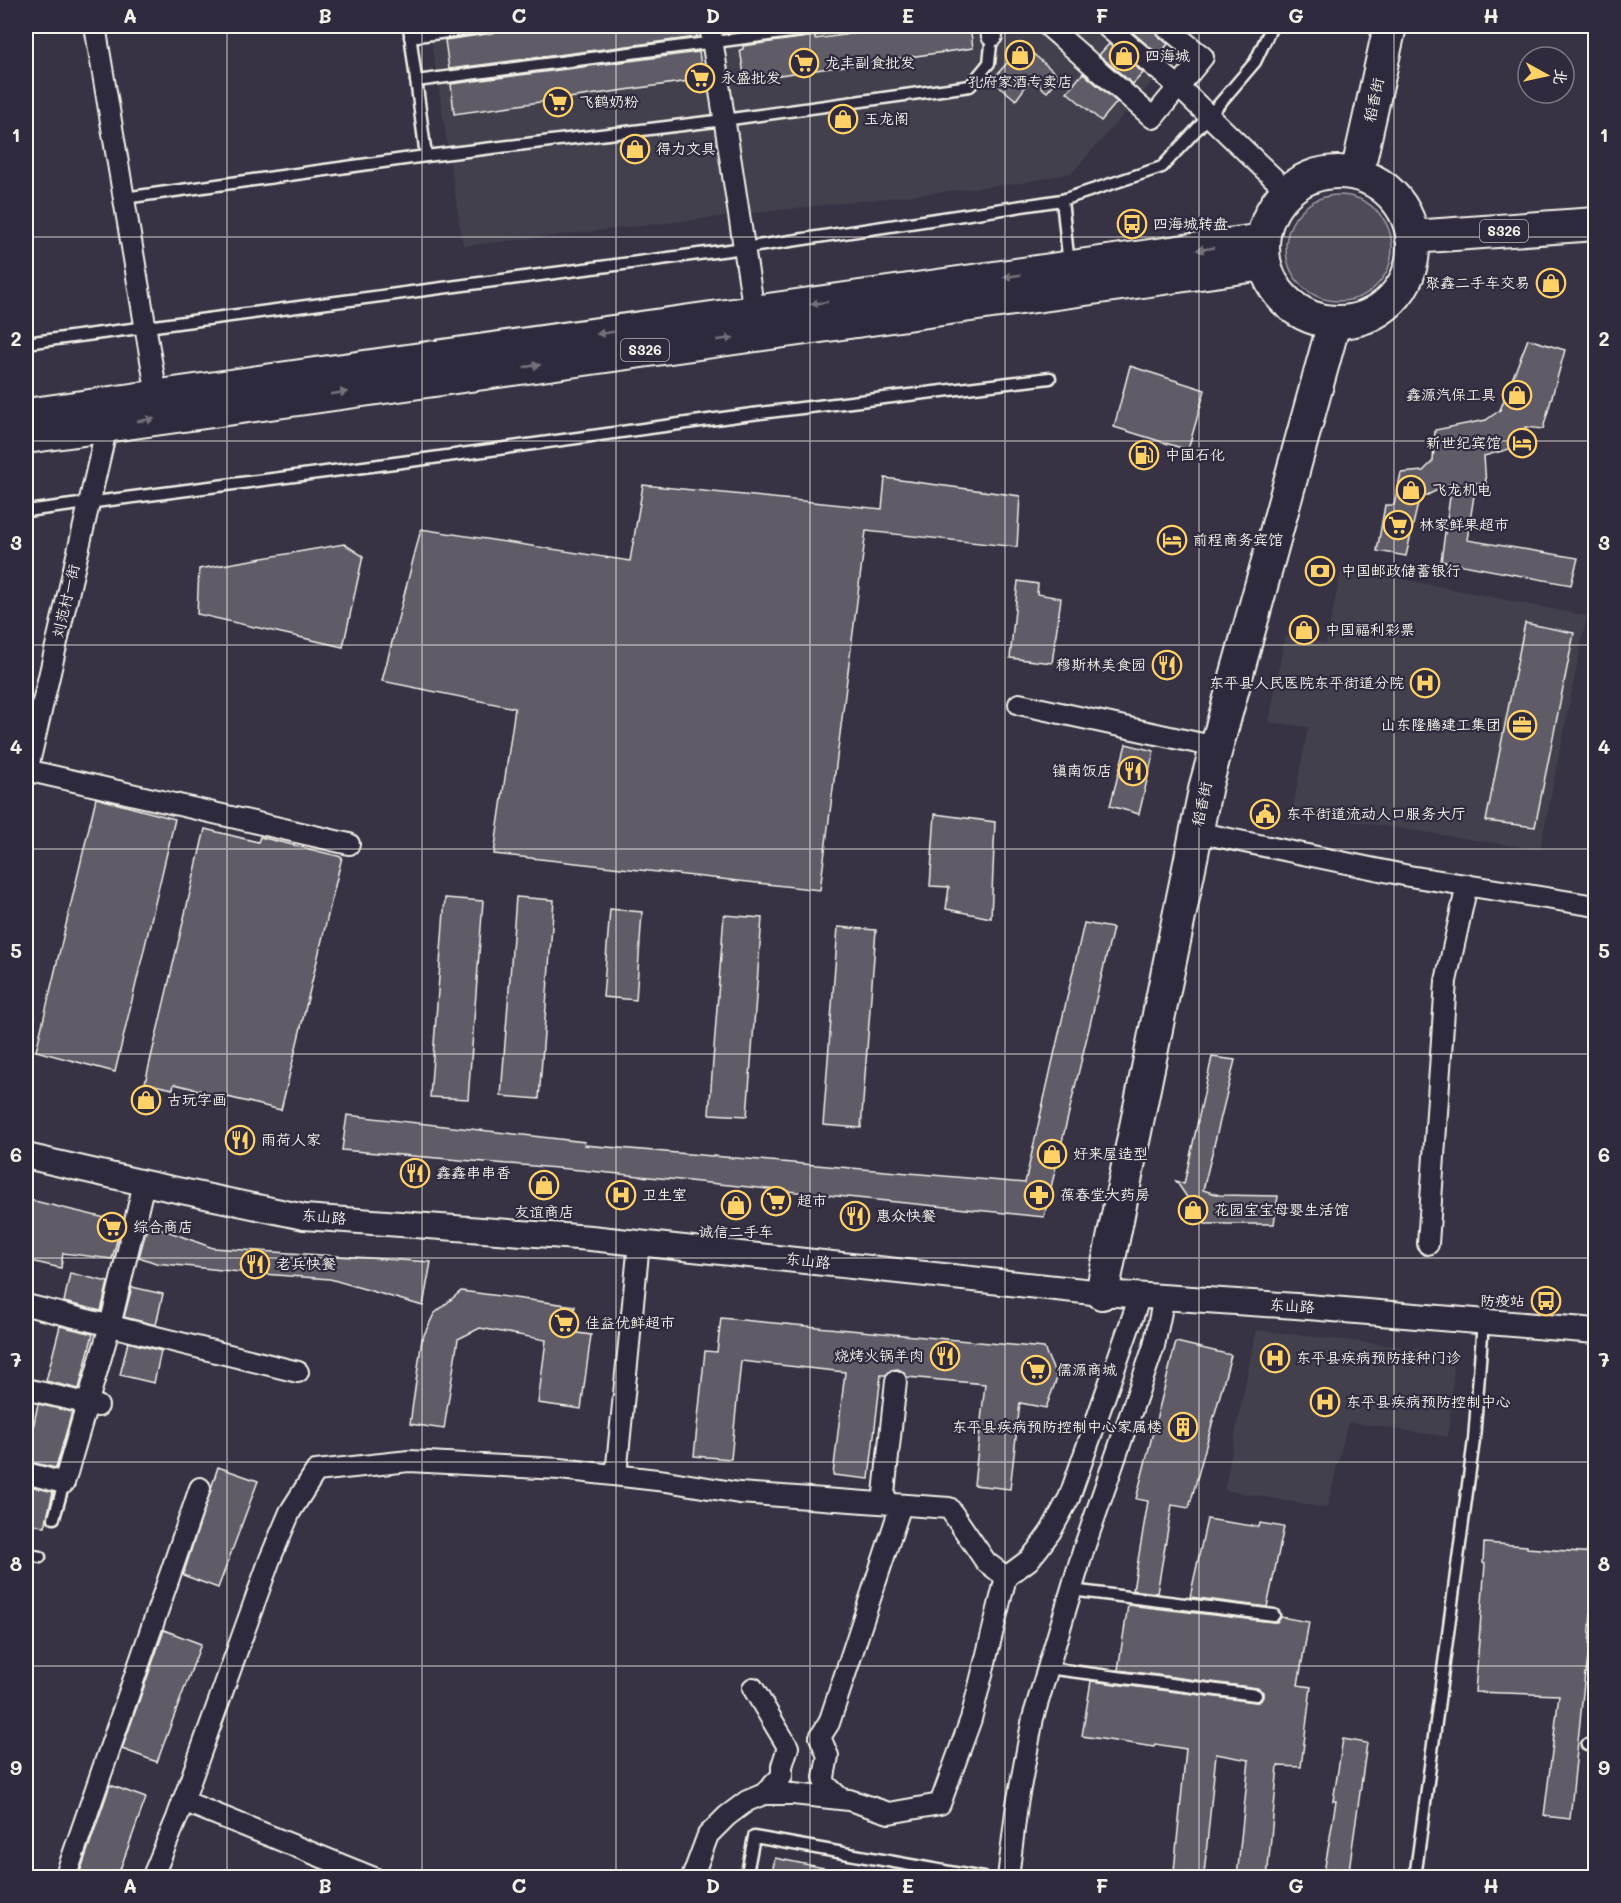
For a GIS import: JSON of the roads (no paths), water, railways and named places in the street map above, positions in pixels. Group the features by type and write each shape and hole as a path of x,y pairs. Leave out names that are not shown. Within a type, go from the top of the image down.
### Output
{"main road":[{"name":"稻香街","path":"1357,174 1390,26"},
{"path":"1341,171 1357,174 1383,186 1394,196 1409,221 1413,250 1406,279 1388,303 1363,318 1334,323 1305,316 1292,307 1273,287 1263,252 1269,215 1287,191 1312,176 1341,171"},
{"name":"S326","path":"1413,237 1596,224"},
{"name":"S326","path":"26,415 1070,268 1263,252"},
{"name":"S326","path":"26,437 1263,252"},
{"name":"稻香街","path":"1102,1293 1196,832 1216,747 1334,323"}],"street":[{"path":"95,26 157,396"},
{"path":"1048,26 1154,118 1203,57 1165,26"},
{"path":"1106,26 1179,87 1287,191"},
{"path":"711,34 754,312"},
{"name":"刘范村一街","path":"26,772 107,426"},
{"path":"1019,704 1216,747"},
{"path":"26,772 348,844"},
{"path":"1196,832 1409,876 1596,906"},
{"path":"1428,1244 1446,981 1467,885"},
{"name":"东山路","path":"26,1156 304,1217 639,1243 1102,1293 1596,1331"},
{"path":"26,1473 64,1483 92,1405 144,1183"},
{"path":"616,1475 639,1243"},
{"path":"692,1878 708,1835 747,1800 764,1794 793,1794 841,1799 889,1813 940,1804 971,1719 1006,1577 1029,1560 1038,1549 1051,1531 1068,1498 1140,1296"},
{"path":"1008,1878 1019,1793 1033,1718 1071,1590 1154,1346 1164,1297"},
{"path":"26,1305 298,1372"},
{"path":"841,1799 825,1784 828,1756 820,1737 829,1723 892,1504 897,1381"},
{"path":"26,1389 92,1405"},
{"path":"152,1878 183,1801 270,1559 290,1512 316,1471 409,1461 560,1468 739,1492 949,1508 986,1562 1006,1577"},
{"path":"65,1878 200,1488"},
{"path":"753,1688 788,1747 782,1766 782,1776 764,1794"},
{"path":"183,1801 374,1878"}],"lane":[{"path":"426,156 409,31 492,26"},
{"path":"416,81 711,34 837,26"},
{"path":"26,343 744,248 1062,200 1162,167 1254,62 1272,26"},
{"path":"124,198 426,156 724,120 970,86 989,63 991,31"},
{"path":"1062,200 1070,268"},
{"path":"26,512 752,414 1050,378"},
{"path":"1415,1878 1474,1440 1483,1321"},
{"path":"54,1518 64,1483"},
{"path":"26,1554 40,1557"},
{"path":"1071,1590 1274,1616"},
{"path":"1047,1668 1256,1695"},
{"path":"746,1878 754,1837 983,1878"}],"place":[{"name":"孔府家酒专卖店","path":"1020,55"},
{"name":"四海城","path":"1124,56"},
{"name":"龙丰副食批发","path":"804,63"},
{"name":"永盛批发","path":"700,78"},
{"name":"飞鹤奶粉","path":"558,102"},
{"name":"玉龙阁","path":"843,119"},
{"name":"得力文具","path":"635,149"},
{"name":"四海城转盘","path":"1132,224"},
{"name":"聚鑫二手车交易","path":"1551,283"},
{"name":"鑫源汽保工具","path":"1517,395"},
{"name":"新世纪宾馆","path":"1522,443"},
{"name":"中国石化","path":"1144,455"},
{"name":"飞龙机电","path":"1411,490"},
{"name":"林家鲜果超市","path":"1398,525"},
{"name":"前程商务宾馆","path":"1172,540"},
{"name":"中国邮政储蓄银行","path":"1320,571"},
{"name":"中国福利彩票","path":"1304,630"},
{"name":"穆斯林美食园","path":"1167,665"},
{"name":"东平县人民医院东平街道分院","path":"1425,683"},
{"name":"山东隆腾建工集团","path":"1522,725"},
{"name":"镇南饭店","path":"1133,771"},
{"name":"东平街道流动人口服务大厅","path":"1265,814"},
{"name":"古玩字画","path":"146,1100"},
{"name":"雨荷人家","path":"240,1140"},
{"name":"好来屋造型","path":"1052,1154"},
{"name":"鑫鑫串串香","path":"415,1173"},
{"name":"友谊商店","path":"544,1185"},
{"name":"卫生室","path":"621,1195"},
{"name":"葆春堂大药房","path":"1039,1195"},
{"name":"超市","path":"776,1201"},
{"name":"诚信二手车","path":"736,1205"},
{"name":"花园宝宝母婴生活馆","path":"1193,1210"},
{"name":"惠众快餐","path":"855,1216"},
{"name":"综合商店","path":"112,1227"},
{"name":"老兵快餐","path":"255,1264"},
{"name":"防疫站","path":"1546,1301"},
{"name":"佳益优鲜超市","path":"564,1323"},
{"name":"烧烤火锅羊肉","path":"945,1356"},
{"name":"东平县疾病预防接种门诊","path":"1275,1358"},
{"name":"儒源商城","path":"1036,1370"},
{"name":"东平县疾病预防控制中心","path":"1325,1402"},
{"name":"东平县疾病预防控制中心家属楼","path":"1183,1427"}]}
